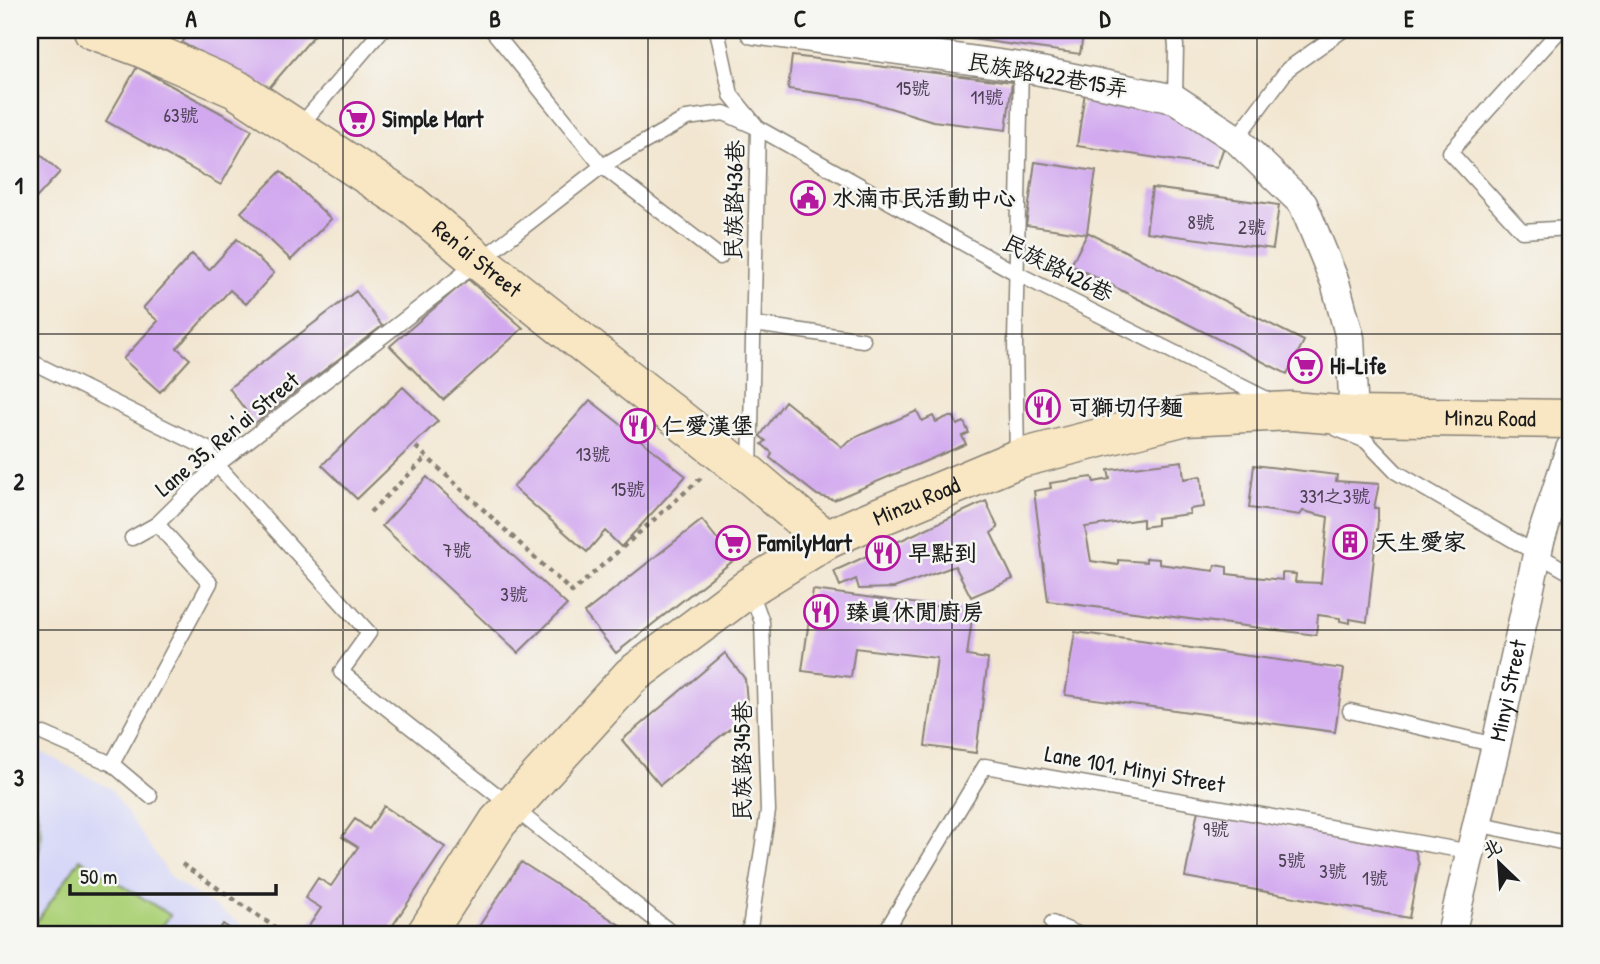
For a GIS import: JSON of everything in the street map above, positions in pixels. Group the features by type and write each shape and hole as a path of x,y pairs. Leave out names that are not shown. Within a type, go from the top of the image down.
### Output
{"street":[{"name":"Ren'ai Street","path":"93,30 145,43 236,89 411,204 738,466 826,540"},
{"name":"民族路422巷15弄","path":"754,30 1021,67 1175,99"},
{"path":"1175,99 1236,139 1303,204 1335,282 1350,338 1354,416"},
{"name":"Minzu Road","path":"426,934 498,822 631,676 750,587 826,540 1017,459 1186,416 1291,411 1354,416 1570,419"},
{"name":"Minyi Street","path":"1451,934 1538,554 1570,449"}],"lane":[{"path":"298,128 382,30"},
{"path":"492,30 602,166 720,257"},
{"name":"民族路426巷","path":"717,30 730,95 758,128 1016,273 1291,411 1366,441 1396,472 1570,573"},
{"path":"1174,30 1175,99"},
{"path":"1236,139 1288,69 1343,30"},
{"path":"1560,30 1450,152 1522,231 1570,228"},
{"path":"1017,459 1016,273 1021,67"},
{"name":"民族路436巷","path":"479,261 602,166 687,118 724,113 758,128 754,324 738,466"},
{"name":"Lane 35, Ren'ai Street","path":"111,764 210,583 156,524 217,465 479,261"},
{"path":"754,324 863,340"},
{"path":"30,360 206,448 217,465 369,632 341,672 673,934"},
{"path":"132,538 156,524"},
{"name":"民族路345巷","path":"749,934 768,811 762,622 750,587"},
{"path":"1350,711 1496,745"},
{"path":"44,734 111,764 150,796"},
{"name":"Lane 101, Minyi Street","path":"884,934 985,766 1471,852"},
{"path":"1478,824 1570,844"},
{"path":"1052,923 1078,934"}],"path":[{"path":"416,447 572,592 738,466"},
{"path":"370,512 427,457"},
{"path":"182,864 285,934"}],"shaded area":[{"path":"30,746 111,789 172,879 257,934 30,934"}],"green space":[{"path":"30,794 40,825 40,844 30,875"},
{"path":"80,859 170,915 157,934 30,934"}],"building":[{"path":"191,30 319,30 269,88 182,43"},
{"path":"972,30 1084,30 1080,54 971,39"},
{"path":"792,56 1012,82 1006,130 933,121 860,99 788,89"},
{"path":"137,67 252,130 221,185 106,121"},
{"path":"1085,92 1152,105 1227,138 1217,167 1077,146"},
{"path":"30,145 60,172 30,205"},
{"path":"1035,162 1096,171 1087,232 1304,341 1287,374 1071,265 1087,234 1026,225"},
{"path":"281,171 331,219 291,260 241,212"},
{"path":"1152,188 1279,205 1273,249 1146,232"},
{"path":"237,239 274,273 246,304 230,290 177,348 190,359 160,392 123,359 158,321 143,308 192,254 209,270"},
{"path":"468,279 523,328 443,400 390,346"},
{"path":"356,291 382,326 255,423 229,388"},
{"path":"403,387 438,421 357,499 322,465"},
{"path":"590,400 686,476 621,547 605,531 587,552 513,487"},
{"path":"785,401 842,447 856,437 917,411 922,421 933,416 936,422 954,417 957,425 964,422 969,433 962,436 966,444 834,500 817,495 770,458 772,453 762,444 766,441 760,436"},
{"name":"天生愛家","path":"1182,461 1184,479 1201,476 1204,507 1189,509 1190,514 1157,518 1157,525 1143,527 1143,519 1085,527 1091,561 1118,565 1118,560 1146,562 1146,558 1159,559 1159,564 1214,571 1215,565 1227,567 1227,574 1282,580 1282,573 1296,574 1295,582 1321,583 1328,517 1303,511 1300,515 1249,508 1254,465 1337,475 1336,481 1379,484 1374,508 1378,508 1378,520 1367,622 1350,619 1350,623 1340,621 1340,618 1318,615 1316,635 1048,601 1034,491 1051,488 1050,483 1092,477 1094,482 1110,479 1108,470"},
{"path":"427,477 567,605 518,653 382,526"},
{"path":"986,501 998,528 991,533 1013,579 971,597 955,566 894,588 859,589 856,579 840,586 834,571"},
{"path":"702,520 734,560 616,653 584,613"},
{"path":"813,590 973,611 967,656 988,659 976,753 925,746 937,658 855,648 851,677 802,671"},
{"path":"1075,632 1344,669 1335,732 1065,695"},
{"path":"725,653 745,679 748,714 660,785 622,740"},
{"path":"384,806 445,847 387,934 316,934 307,929 321,908 305,898 318,878 331,886 358,847 342,837 355,819 369,829"},
{"path":"1198,810 1415,850 1419,865 1409,918 1185,877"},
{"path":"521,862 634,934 563,934 552,927 548,934 474,934"},
{"path":"223,924 238,934 217,934"}],"place":[{"name":"Simple Mart","path":"357,119"},
{"name":"水湳市民活動中心","path":"808,198"},
{"name":"Hi-Life","path":"1305,366"},
{"name":"可獅切仔麵","path":"1043,407"},
{"name":"仁愛漢堡","path":"638,426"},
{"name":"天生愛家","path":"1350,542"},
{"name":"FamilyMart","path":"733,543"},
{"name":"早點到","path":"883,553"},
{"name":"臻真休閒廚房","path":"821,612"}]}
